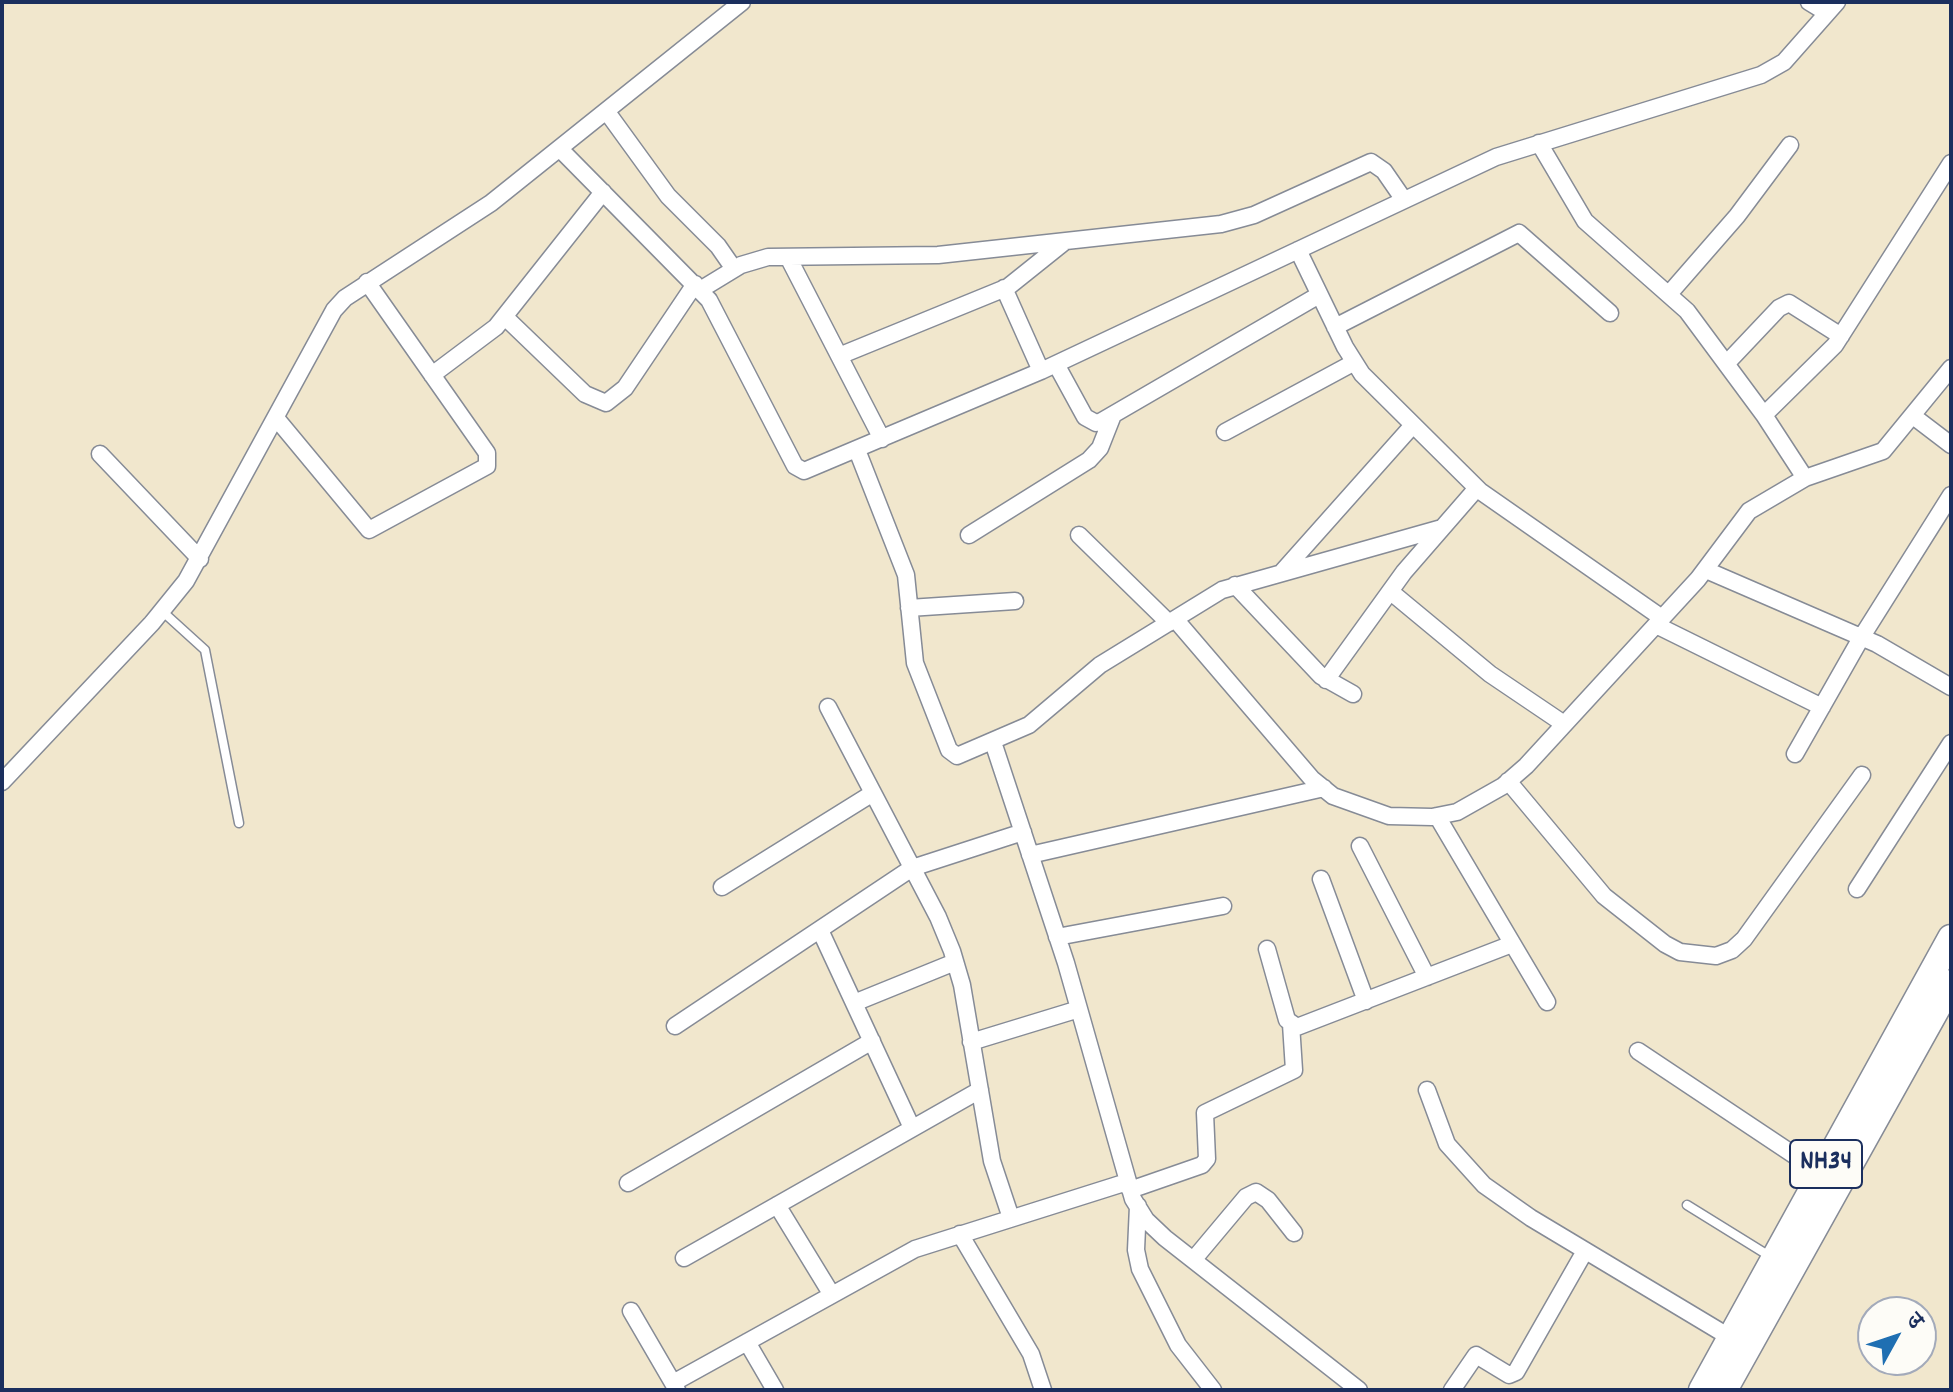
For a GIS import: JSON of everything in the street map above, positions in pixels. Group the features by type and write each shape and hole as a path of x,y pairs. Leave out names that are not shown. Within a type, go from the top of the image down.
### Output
{"highway":[{"name":"NH34","path":"1702,1390 1951,938"},
{"name":"NH34","path":"1724,1390 1951,983"}],"street":[{"path":"2,782 162,611 200,559 334,310 367,282 491,203 742,2"},
{"path":"560,149 697,287 716,311 795,466 799,470 809,470 1049,368 1496,157 1761,75 1784,62 1832,7 1809,2"},
{"path":"607,112 668,196 718,246 734,269"},
{"path":"1539,143 1585,221 1669,294 1764,415 1805,478"},
{"path":"1669,294 1737,216 1790,145"},
{"path":"505,317 585,394 606,403 625,388 697,287 755,259 938,255 1237,221 1371,162 1384,171 1404,200"},
{"path":"1764,415 1841,336 1951,163"},
{"path":"432,375 487,335 505,317 603,192"},
{"path":"1335,327 1519,233 1610,313"},
{"path":"839,356 1004,288 1065,241"},
{"path":"1298,250 1353,363 1477,488 1659,622 1822,707"},
{"path":"788,257 882,439"},
{"path":"276,418 361,524 375,530 487,466 487,453 367,282"},
{"path":"1004,288 1049,368 1085,417 1096,423 1319,295"},
{"path":"1726,364 1779,308 1789,303 1841,336"},
{"path":"1225,432 1353,363"},
{"path":"1079,535 1172,621 1324,788 1361,808 1389,816 1437,816 1468,807 1508,781 1706,570 1749,511 1805,478 1876,455 1889,446 1951,368"},
{"path":"969,535 1089,460 1100,448 1113,415"},
{"path":"1913,416 1951,445"},
{"path":"1282,572 1413,425"},
{"path":"857,450 906,575 915,663 949,750 957,756 1029,725 1100,665 1235,585 1442,528"},
{"path":"100,454 200,559"},
{"path":"1326,680 1391,592 1477,488"},
{"path":"1795,754 1861,638 1951,495"},
{"path":"1706,570 1861,638 1951,687"},
{"path":"1235,585 1326,680 1353,694"},
{"path":"1391,592 1490,674 1564,724"},
{"path":"909,608 1015,601"},
{"path":"828,707 938,917 955,962 995,1176 1011,1218"},
{"path":"993,742 1057,937 1129,1186 1138,1206 1165,1238 1359,1390"},
{"path":"1857,889 1951,743"},
{"path":"1508,781 1604,896 1665,944 1680,952 1716,956 1732,950 1744,939 1862,775"},
{"path":"1030,855 1324,788"},
{"path":"722,887 873,793"},
{"path":"1437,816 1547,1002"},
{"path":"675,1026 912,868 1023,832"},
{"path":"1360,846 1427,977"},
{"path":"1321,879 1366,1001"},
{"path":"1057,937 1223,906"},
{"path":"820,930 912,1128"},
{"path":"1291,1024 1302,1026 1512,944"},
{"path":"631,1311 675,1387 747,1342 915,1249 1011,1218 1202,1165 1207,1159 1205,1113 1294,1070 1291,1024 1267,949"},
{"path":"854,1003 955,962"},
{"path":"971,1042 1079,1009"},
{"path":"628,1183 872,1041"},
{"path":"1638,1051 1821,1173"},
{"path":"684,1258 980,1090"},
{"path":"1427,1090 1438,1128 1460,1163 1531,1218 1731,1338"},
{"path":"1194,1259 1246,1197 1256,1192 1268,1200 1294,1233"},
{"path":"777,1205 832,1295"},
{"path":"1138,1206 1136,1250 1140,1269 1178,1345 1213,1390"},
{"path":"960,1234 1031,1354 1043,1390"},
{"path":"1452,1390 1476,1355 1509,1375 1516,1372 1585,1251"},
{"path":"747,1342 775,1390"}],"lane":[{"path":"162,611 205,650 239,823"},
{"path":"1687,1205 1774,1259"}]}
